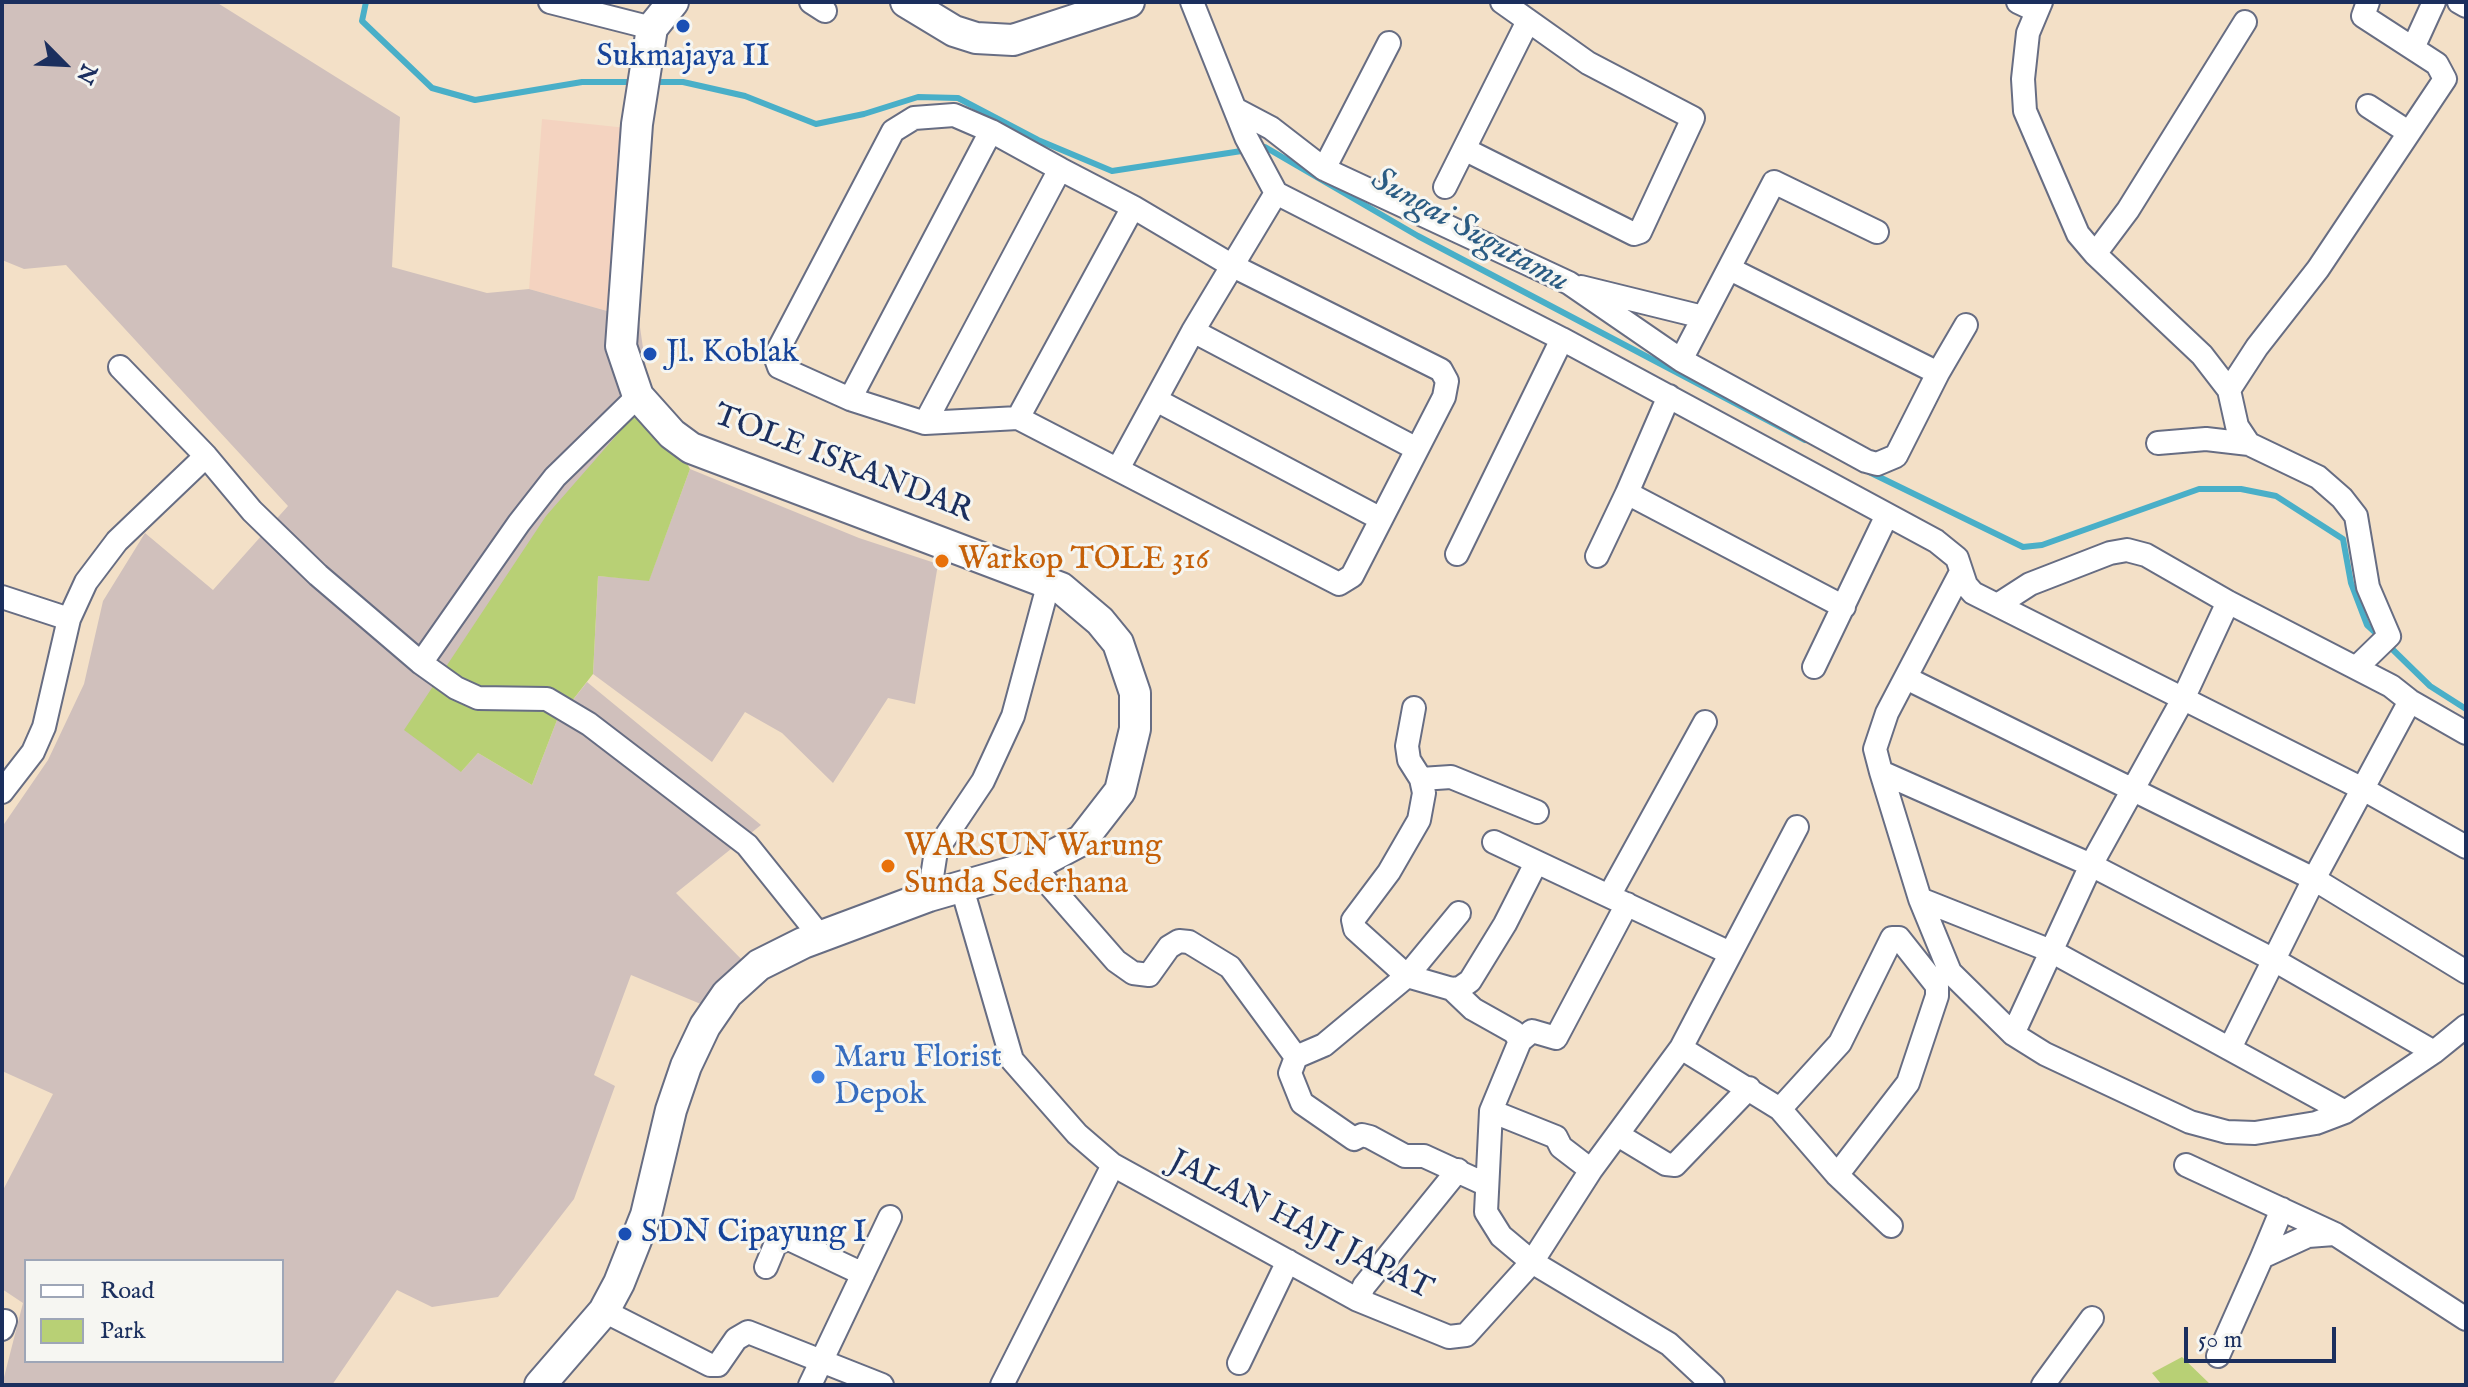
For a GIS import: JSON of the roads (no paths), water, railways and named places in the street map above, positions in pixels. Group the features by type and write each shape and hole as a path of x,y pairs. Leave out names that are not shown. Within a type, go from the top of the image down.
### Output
{"main road":[{"path":"652,28 673,2"},
{"path":"906,2 954,31 976,38 1013,40 1129,2"},
{"name":"TOLE ISKANDAR","path":"540,1385 604,1311 646,1215 671,1110 705,1026 727,994 759,965 820,936 929,896 1033,866 1082,840 1120,791 1135,729 1135,693 1118,643 1081,603 1049,582 691,448 672,434 638,396 621,346 637,124 643,66 652,28"}],"street":[{"path":"550,2 652,28"},
{"path":"1192,2 1246,137 1272,188 1562,339 1936,541 1957,558 1973,593 2363,789 2466,847"},
{"path":"1464,149 1627,233 1640,232 1693,118 1588,63 1527,23 1502,2"},
{"path":"2229,390 2257,347 2318,269 2445,79 2437,64 2363,16 2368,2"},
{"path":"2413,48 2434,2"},
{"path":"2459,2 2466,6"},
{"path":"2032,5 2023,79 2025,111 2078,234 2095,254 2202,355 2229,390 2237,426 2249,444"},
{"path":"2095,254 2128,210 2245,22"},
{"path":"1445,187 1527,23"},
{"path":"1324,169 1389,43"},
{"path":"2368,106 2408,132"},
{"path":"1235,109 1271,128 1324,169 1569,283 1681,360 1877,464 1896,456 1966,325"},
{"path":"954,115 991,131 1060,169 1133,207 1231,265 1441,370 1447,381 1444,397 1415,448 1352,576 1339,584 1119,467 1018,418 925,423 850,399 779,367 774,359 893,131 914,118 954,115"},
{"path":"850,399 991,131"},
{"path":"925,423 1060,169"},
{"path":"1681,360 1774,182 1877,232"},
{"path":"1119,467 1158,401 1272,188"},
{"path":"1018,418 1133,207"},
{"path":"1730,269 1938,373"},
{"path":"1569,283 1703,317"},
{"path":"1193,331 1415,448"},
{"path":"1457,554 1562,339"},
{"path":"120,367 206,456 263,522 421,663 456,688 478,698 547,699 589,724 747,845 820,936"},
{"path":"421,663 555,477 638,396"},
{"path":"1597,556 1669,396"},
{"path":"1158,401 1381,519"},
{"path":"2158,443 2206,439 2249,444 2318,477 2356,516 2368,587 2388,639 2359,663"},
{"path":"2,792 33,752 44,727 69,619 98,564 206,456"},
{"path":"1627,493 1844,607"},
{"path":"1814,667 1887,515"},
{"path":"1999,604 2030,584 2127,550 2146,555 2228,602 2359,663 2410,701 2466,733"},
{"path":"1961,572 1887,713 1875,749 1920,899 1950,972 2013,1034 2045,1054 2158,1109 2227,1132 2279,1130 2345,1112 2434,1052 2466,1026"},
{"path":"929,896 936,851 983,781 1013,716 1049,582"},
{"path":"2,597 69,619"},
{"path":"2013,1034 2091,865 2135,791 2183,699 2228,602"},
{"path":"1906,678 2314,879 2466,972"},
{"path":"2230,1048 2314,879 2410,701"},
{"path":"1414,708 1407,746 1409,760 1421,779 1424,793 1419,820 1389,872 1353,920 1355,929 1407,976 1452,989 1460,988 1470,981 1505,924 1536,863"},
{"path":"1705,722 1618,900 1556,1038 1532,1031 1520,1041 1491,1111 1485,1184 1486,1212 1491,1225 1532,1262 1669,1344 1713,1385"},
{"path":"1881,772 2091,865 2274,960 2434,1052"},
{"path":"1421,779 1451,777 1537,812"},
{"path":"1532,1262 1591,1170 1681,1048 1797,827"},
{"path":"1494,842 1730,953"},
{"path":"1033,866 1116,961 1133,973 1149,975 1169,947 1179,941 1189,942 1230,967 1296,1057 1291,1080 1302,1103 1323,1121 1354,1139 1362,1135 1370,1137 1405,1156 1424,1156 1485,1184"},
{"name":"JALAN HAJI JAPAT","path":"962,888 1012,1060 1068,1124 1113,1165 1358,1300 1458,1338 1472,1329 1532,1262"},
{"path":"1920,899 2051,951 2345,1112"},
{"path":"1296,1057 1324,1045 1407,976 1459,913"},
{"path":"1780,1109 1840,1043 1892,938 1899,938 1937,986 1934,1006 1908,1083 1837,1175"},
{"path":"1452,989 1473,1009 1514,1032 1520,1041"},
{"path":"1681,1048 1780,1109 1837,1175 1891,1226"},
{"path":"1618,1135 1666,1164 1675,1165 1749,1088"},
{"path":"1491,1111 1556,1137 1561,1147 1591,1170"},
{"path":"1002,1385 1113,1165"},
{"path":"2186,1165 2335,1234 2466,1319"},
{"path":"1358,1300 1364,1286 1458,1170"},
{"path":"2218,1356 2282,1209"},
{"path":"810,1385 890,1217"},
{"path":"2262,1257 2308,1236 2335,1234"},
{"path":"766,1267 776,1243 789,1239 863,1274"},
{"path":"1239,1363 1288,1261"},
{"path":"604,1311 710,1365 718,1365 736,1339 755,1334 882,1385"},
{"path":"2043,1385 2092,1318"}],"waterway":[{"name":"Sungai Sugutamu","path":"366,2 362,21 432,88 475,100 582,82 637,82"},
{"name":"Sungai Sugutamu","path":"652,82 683,82 745,96 816,124 864,114 918,97 958,98 1038,140 1112,171 1248,150"},
{"name":"Sungai Sugutamu","path":"1259,148 1265,147 1418,236 1805,440"},
{"name":"Sungai Sugutamu","path":"1869,472 2023,547 2042,545 2199,489 2241,489 2276,496 2343,539 2351,583 2367,625 2379,636"},
{"name":"Sungai Sugutamu","path":"2387,644 2430,686 2466,709"}],"place":[{"name":"Sukmajaya II","path":"683,26"},
{"name":"Jl. Koblak","path":"650,354"},
{"name":"Warkop TOLE 316","path":"942,561"},
{"name":"WARSUN Warung Sunda Sederhana","path":"888,866"},
{"name":"Maru Florist Depok","path":"818,1077"},
{"name":"SDN Cipayung I","path":"625,1234"}]}
